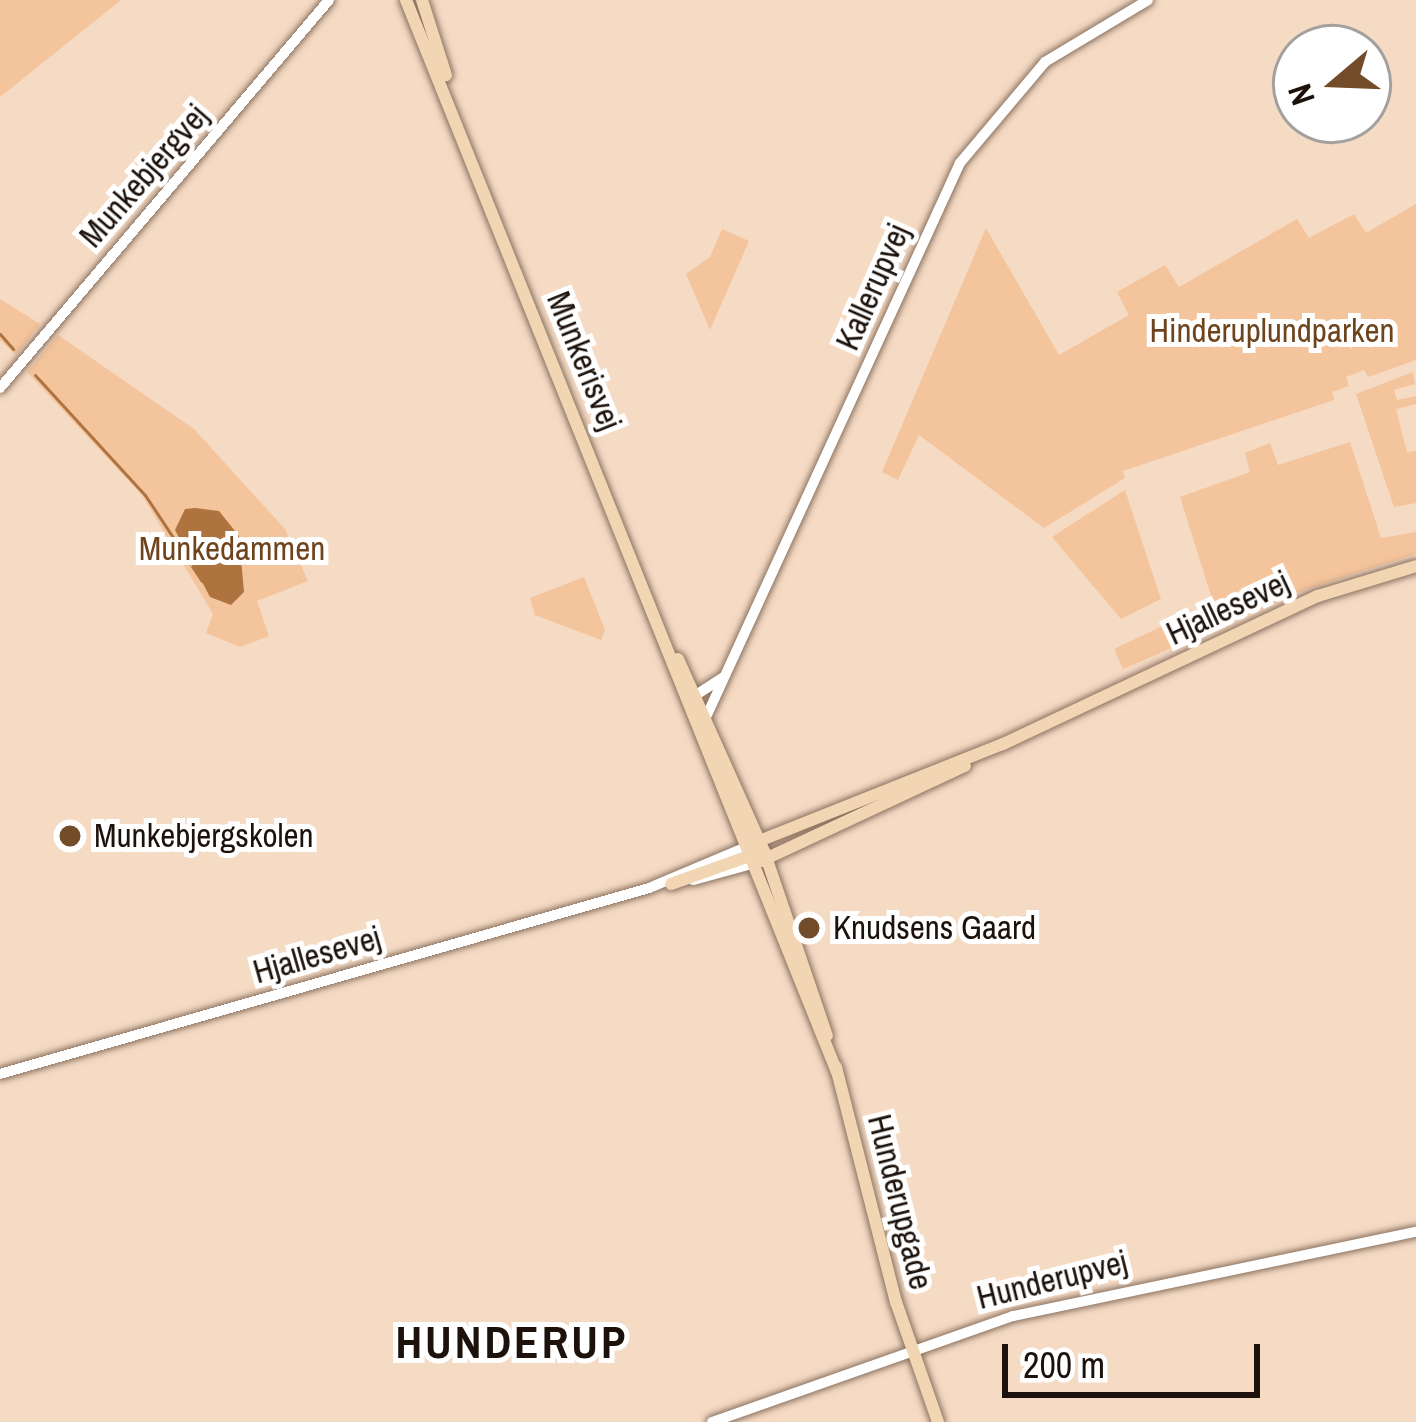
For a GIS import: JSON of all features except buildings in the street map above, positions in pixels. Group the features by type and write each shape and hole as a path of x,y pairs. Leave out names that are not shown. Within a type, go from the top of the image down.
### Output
{"main road":[{"name":"Munkerisvej","path":"406,0 460,122 658,621 694,724 754,854"},
{"name":"Munkerisvej","path":"419,0 460,122"},
{"name":"Hjallesevej","path":"754,854 1318,596 1416,566"},
{"name":"Munkerisvej","path":"658,621 707,715 754,854"},
{"name":"Hjallesevej","path":"754,854 855,802 1003,744"},
{"path":"671,884 754,854"},
{"name":"Hunderupgade","path":"754,854 794,961 805,969 910,1346 938,1422"},
{"name":"Hunderupgade","path":"754,854 837,1072"}],"street":[{"name":"Munkebjergvej","path":"0,388 329,0"},
{"name":"Kallerupvej","path":"707,715 734,666 960,163 1045,62 1148,0"},
{"name":"Kallerupvej","path":"696,694 734,666"},
{"name":"Hjallesevej","path":"0,1074 754,854"},
{"name":"Hjallesevej","path":"650,887 671,884"},
{"name":"Hunderupvej","path":"712,1422 910,1346 1099,1294 1416,1232"}],"green space":[{"path":"0,0 121,0 0,97"},
{"name":"Hinderuplundparken","path":"1416,204 1416,360 1368,377 1364,370 1346,377 1349,386 1332,392 1334,400 1123,471 1125,478 1044,528 919,435 898,480 882,472 986,228 1059,355 1129,315 1117,292 1165,265 1179,287 1297,219 1309,238 1354,214 1366,233"},
{"path":"722,229 749,241 710,330 686,274 710,257"},
{"path":"0,299 40,324 16,355 0,340"},
{"name":"Munkedammen","path":"58,335 194,429 285,529 308,581 257,601 269,636 240,647 206,633 213,614 142,495 27,372"},
{"path":"1413,372 1415,384 1394,390 1397,400 1416,396 1416,404 1396,409 1407,452 1416,451 1416,503 1394,507 1356,394"},
{"path":"1350,442 1381,538 1416,532 1416,554 1307,589 1123,669 1114,649 1213,602 1180,497 1250,472 1245,453 1270,443 1278,465"},
{"path":"1125,490 1161,599 1121,619 1052,537"},
{"path":"584,577 605,630 601,640 535,615 530,598"}],"shaded area":[{"name":"Munkedammen","path":"185,509 219,511 239,536 244,592 231,605 210,597 175,530"}],"waterway":[{"path":"0,334 13,349"},
{"path":"35,375 145,495 202,581"}],"place":[{"name":"Munkebjergskolen","path":"70,836"},
{"name":"Knudsens Gaard","path":"809,928"}],"district":[{"name":"HUNDERUP","path":"512,1342"}]}
